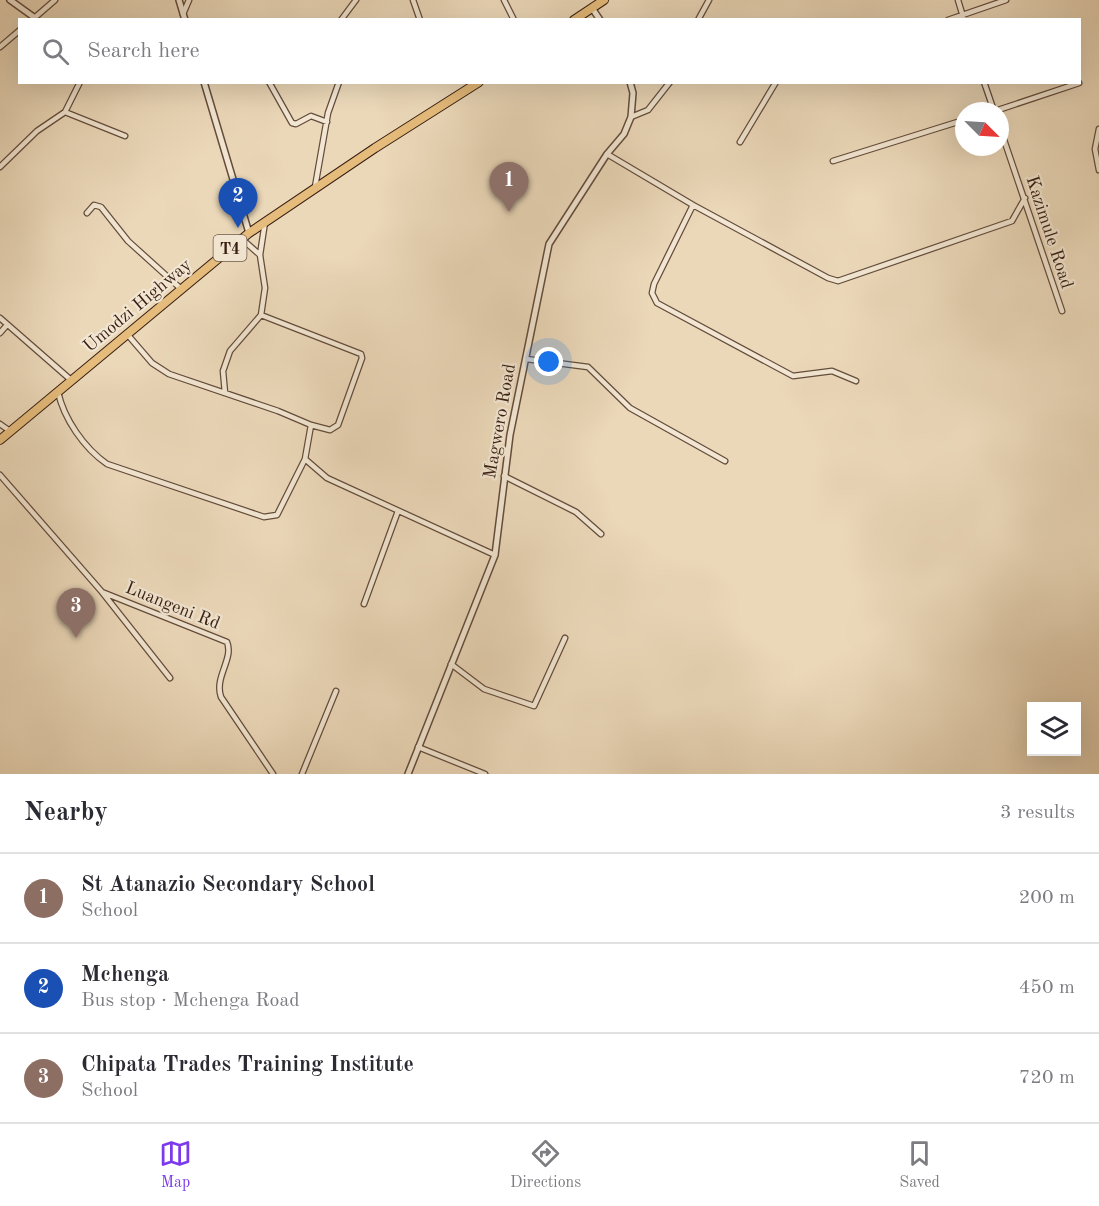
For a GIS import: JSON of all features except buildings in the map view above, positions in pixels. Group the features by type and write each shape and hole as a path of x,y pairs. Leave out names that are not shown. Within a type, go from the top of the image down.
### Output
{"highway":[{"path":"577,18 597,3"},
{"name":"Umodzi Highway","path":"0,440 180,288 249,233 315,187 476,84"}],"street":[{"path":"10,0 32,18"},
{"path":"34,18 55,0"},
{"path":"179,0 184,17"},
{"path":"184,17 189,0"},
{"path":"342,18 356,0"},
{"path":"413,0 419,18"},
{"path":"504,0 513,18"},
{"path":"699,18 709,0"},
{"path":"958,0 963,17 1006,0"},
{"path":"597,3 600,18"},
{"path":"0,47 18,32"},
{"path":"0,167 37,131 65,112 79,84"},
{"path":"205,84 249,233"},
{"path":"270,84 292,123 296,124 311,116 327,122"},
{"path":"315,187 327,122 338,84"},
{"name":"Magwero Road","path":"408,774 495,555 500,531 504,476 549,244 607,154 624,134 631,117 633,93 631,84"},
{"path":"631,117 648,110 668,84"},
{"path":"740,142 775,84"},
{"path":"985,84 992,102"},
{"path":"1009,106 1076,84"},
{"path":"65,112 125,136"},
{"path":"833,161 955,123"},
{"path":"1099,129 1095,149 1099,170"},
{"name":"Kazimule Road","path":"1009,153 1062,311"},
{"path":"607,154 693,205 828,278 838,281 1012,221 1025,198"},
{"path":"87,213 94,205 101,207 128,241 180,288"},
{"path":"693,205 654,284 652,293 657,303 793,376 832,371 856,381"},
{"path":"225,393 224,371 230,351 261,315 265,288 260,255 265,222"},
{"path":"242,239 260,255"},
{"path":"127,334 160,369 330,430 338,424 362,358 361,354 261,315"},
{"path":"0,318 71,380"},
{"path":"0,333 7,325"},
{"path":"525,360 588,367 630,408 725,461"},
{"path":"58,392 63,414 98,458 107,464 264,517 277,515 305,459 311,425"},
{"path":"0,424 10,431"},
{"path":"305,459 327,478 495,555"},
{"name":"Luangeni Rd","path":"0,475 102,592 170,678"},
{"path":"504,476 576,512 601,534"},
{"path":"364,604 398,511"},
{"name":"Luangeni Rd","path":"102,592 227,642 229,651 218,682 221,697 273,774"},
{"path":"451,664 484,689 532,706 536,704 564,638"},
{"path":"302,774 336,691"},
{"path":"418,747 485,774"}],"place":[{"name":"St Atanazio Secondary School","path":"509,212"},
{"name":"Mchenga","path":"238,228"},
{"name":"Chipata Trades Training Institute","path":"76,638"}]}
